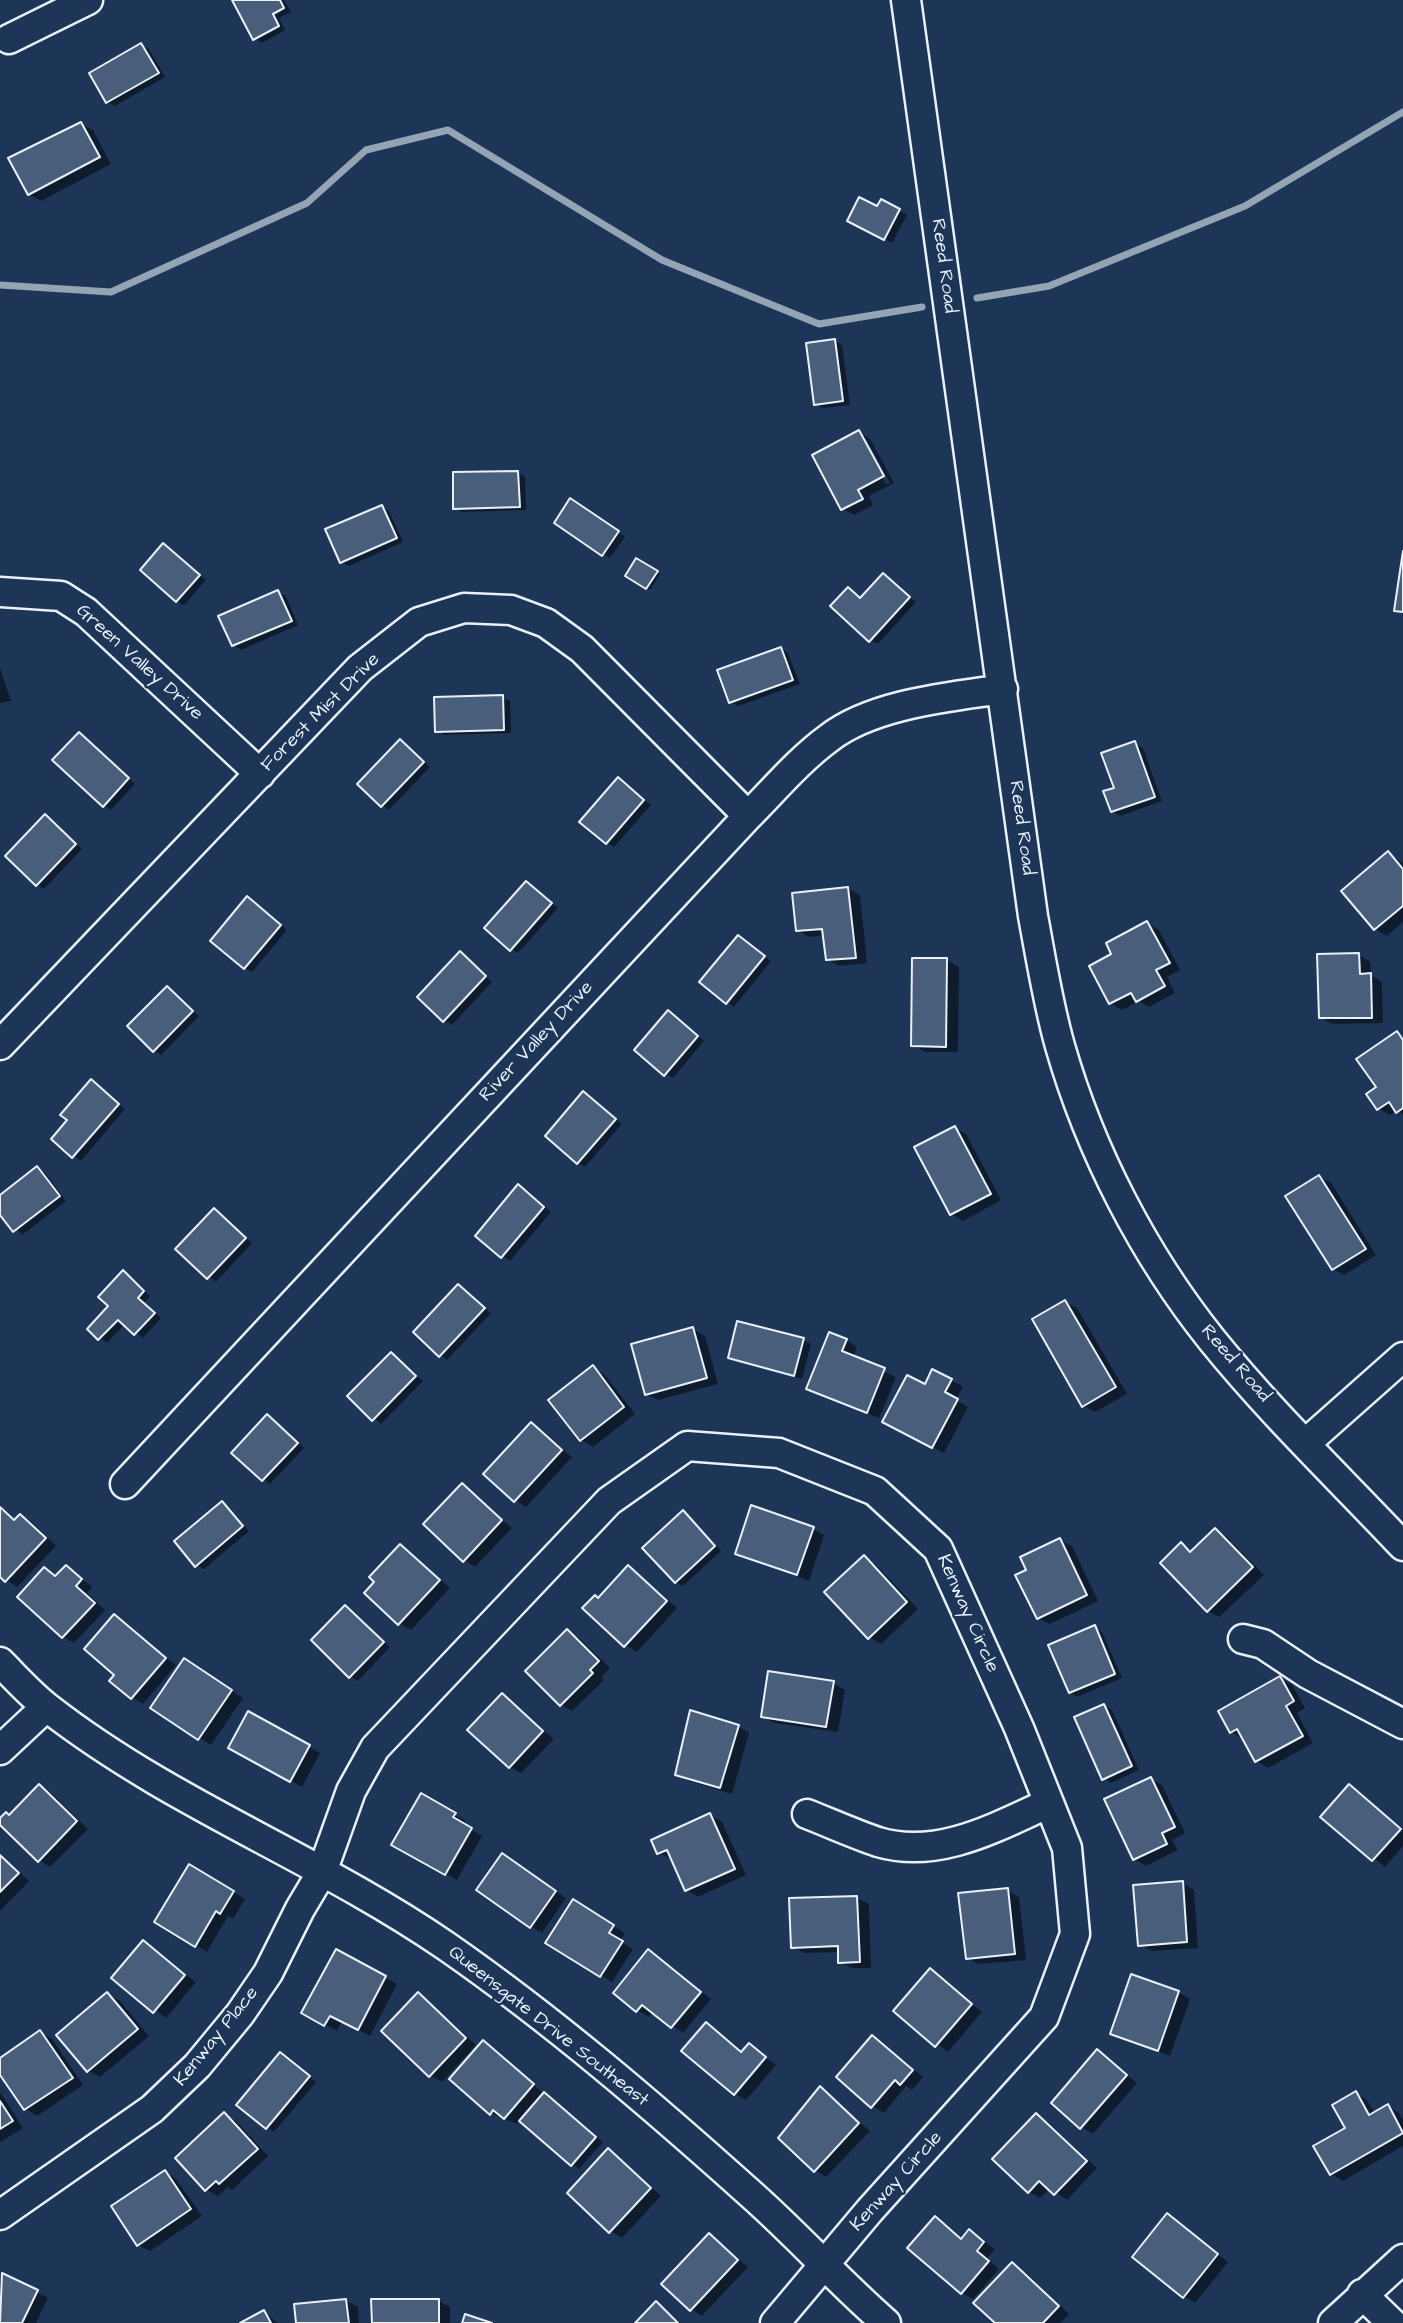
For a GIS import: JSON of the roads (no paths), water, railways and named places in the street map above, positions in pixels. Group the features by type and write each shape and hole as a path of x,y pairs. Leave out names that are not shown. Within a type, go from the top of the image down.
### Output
{"street":[{"path":"9,39 88,0"},
{"name":"Reed Road","path":"905,0 1045,980 1060,1045 1081,1106 1122,1201 1184,1301 1212,1340 1403,1546"},
{"name":"Green Valley Drive","path":"0,592 61,596 86,612 260,774"},
{"name":"Forest Mist Drive","path":"0,1045 360,668 419,622 464,608 511,610 546,623 582,649 748,816"},
{"name":"River Valley Drive","path":"125,1484 748,816 814,750 859,720 909,706 1003,689"},
{"path":"1306,1443 1403,1357"},
{"name":"Kenway Circle","path":"351,1791 383,1739 599,1511 687,1446 779,1453 875,1491 938,1549 1067,1848 1075,1934 1044,2017 870,2210 775,2323"},
{"path":"1243,1639 1263,1644 1308,1674 1403,1724"},
{"name":"Queensgate Drive Southeast","path":"0,1662 46,1707 113,1755 186,1799 322,1872 443,1944 523,2003 588,2054 755,2197 886,2323"},
{"path":"0,1750 46,1707"},
{"name":"Kenway Place","path":"0,2215 152,2109 197,2066 240,2014 268,1973 322,1872 351,1791"},
{"path":"807,1815 881,1843 934,1847 984,1833 1049,1804"},
{"path":"1333,2323 1403,2259"},
{"path":"1362,2294 1392,2323"}],"waterway":[{"path":"977,298 1049,286 1245,206 1403,112"},
{"path":"0,285 111,292 307,203 366,150 448,130 662,260 819,324 922,307"}]}
